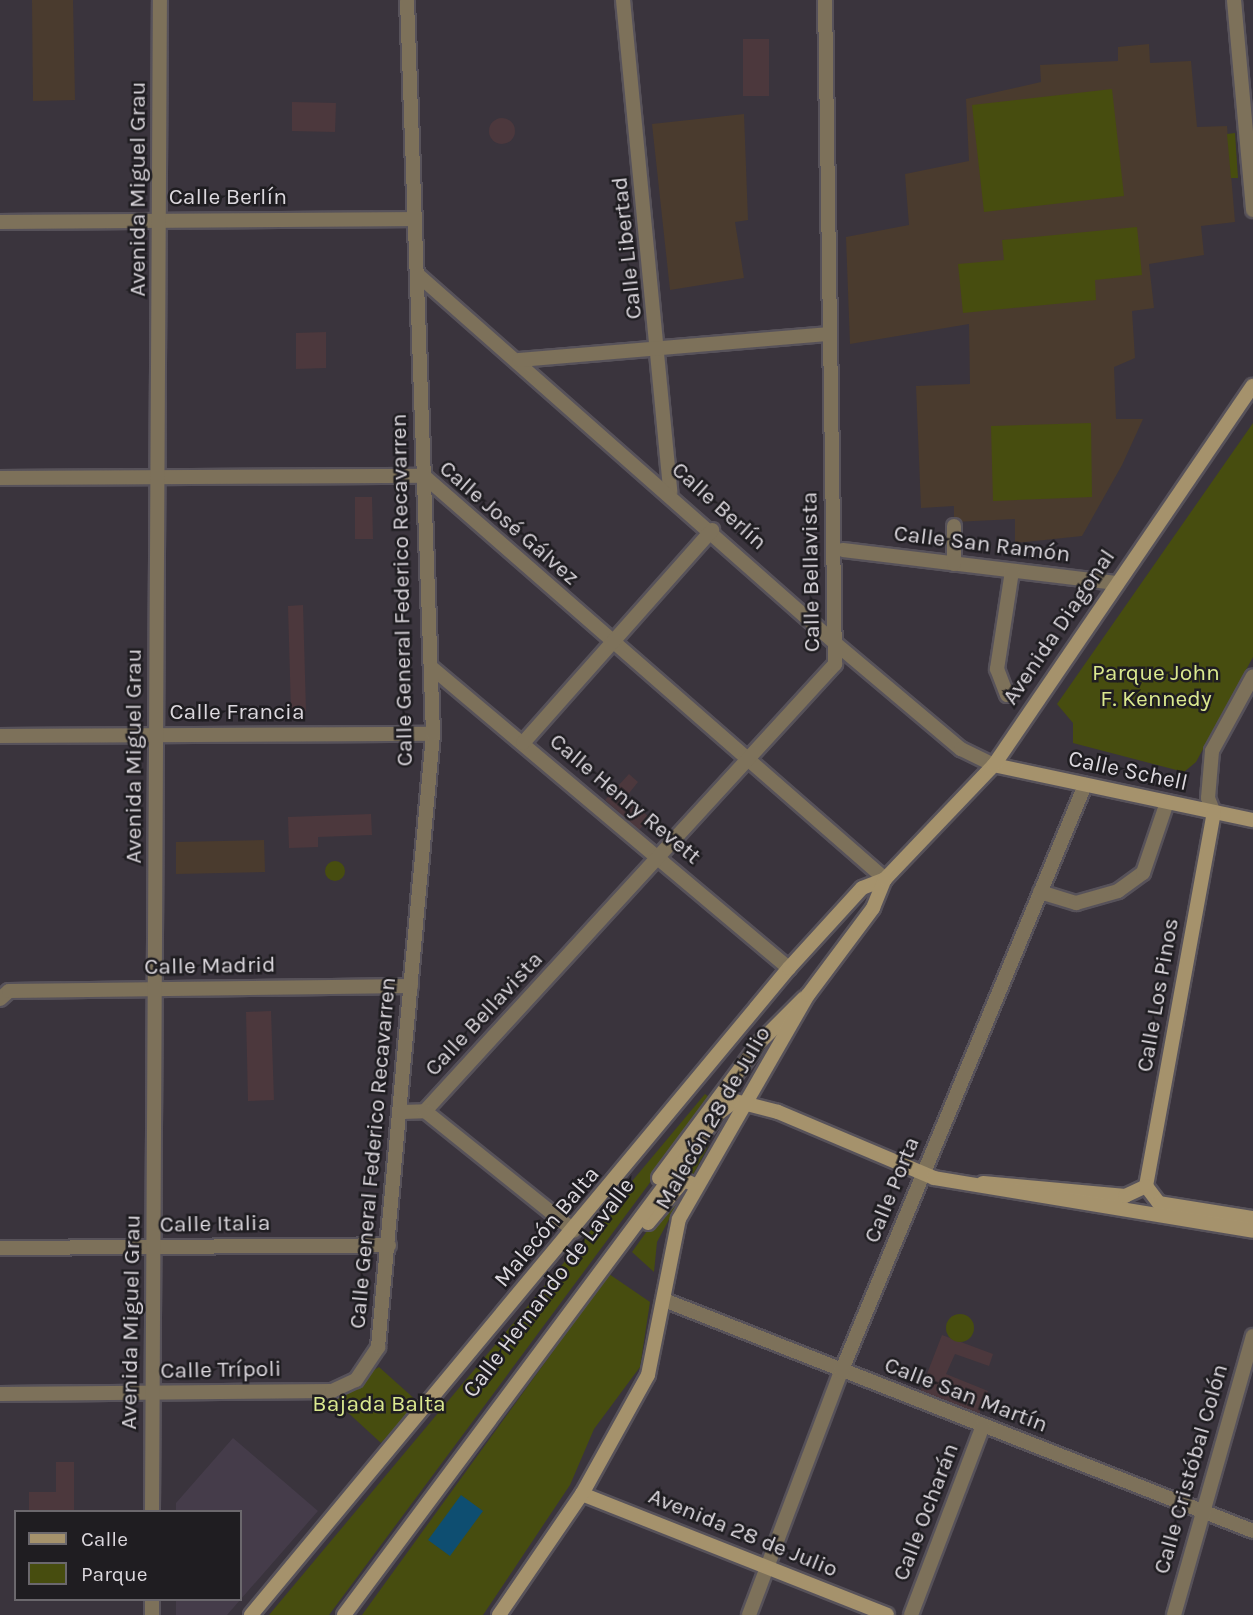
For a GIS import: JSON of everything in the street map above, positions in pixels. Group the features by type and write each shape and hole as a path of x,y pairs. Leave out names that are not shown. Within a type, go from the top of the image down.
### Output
{"main road":[{"name":"Avenida Diagonal","path":"885,879 994,765 1116,583 1248,404 1253,386"},
{"name":"Calle Schell","path":"994,765 1253,820"},
{"name":"Calle Los Pinos","path":"1146,1186 1214,813"},
{"name":"Malecón Balta","path":"251,1615 574,1230 789,968 862,888 885,879"},
{"name":"Malecón 28 de Julio","path":"499,1615 582,1494 650,1370 673,1238 697,1185 808,995 873,908 885,879"},
{"name":"Calle Hernando de Lavalle","path":"333,1615 734,1076 780,1017 808,995"},
{"path":"746,1102 923,1173 1253,1231"},
{"name":"Calle Hernando de Lavalle","path":"344,1615 719,1113 746,1102"},
{"path":"623,1242 636,1238 684,1180 697,1185"},
{"path":"974,1184 1125,1196 1146,1186 1159,1203 1253,1218"},
{"name":"Avenida 28 de Julio","path":"582,1494 887,1615"}],"street":[{"name":"Avenida Miguel Grau","path":"152,1510 159,736 156,477 162,221 160,0"},
{"name":"Calle General Federico Recavarren","path":"356,1380 378,1347 402,1112 433,734 407,0"},
{"name":"Calle Libertad","path":"623,0 660,347 670,492"},
{"name":"Calle Bellavista","path":"425,1111 749,762 835,664 825,0"},
{"path":"1234,0 1253,209"},
{"name":"Calle Berlín","path":"0,222 415,219"},
{"name":"Calle Berlín","path":"416,274 670,492 835,643 961,749 994,765"},
{"path":"519,360 830,334"},
{"name":"Calle José Gálvez","path":"0,478 424,476 885,879"},
{"path":"954,526 954,564"},
{"path":"523,743 712,530"},
{"name":"Calle San Ramón","path":"844,550 1116,583"},
{"path":"1007,695 998,669 1013,571"},
{"name":"Calle Henry Revett","path":"431,667 789,968"},
{"path":"1214,813 1208,798 1212,751 1253,676"},
{"name":"Calle Francia","path":"0,736 433,734"},
{"name":"Calle Porta","path":"749,1615 841,1372 1085,785"},
{"path":"1040,892 1076,903 1118,891 1143,873 1167,802"},
{"name":"Calle Madrid","path":"3,991 411,986"},
{"path":"402,1112 425,1111 574,1230"},
{"name":"Calle Italia","path":"0,1248 389,1245"},
{"name":"Calle San Martín","path":"664,1300 841,1372 1253,1531"},
{"name":"Calle Cristóbal Colón","path":"1174,1615 1253,1336"},
{"name":"Calle Trípoli","path":"0,1394 332,1391 356,1380"},
{"name":"Calle Ocharán","path":"911,1615 983,1425"}],"shaded area":[{"path":"32,0 73,0 75,100 33,101"},
{"path":"743,39 769,39 769,96 743,96"},
{"path":"1149,44 1150,63 1191,61 1197,127 1227,126 1235,222 1201,226 1204,255 1149,264 1154,308 1132,311 1135,358 1114,367 1116,419 1143,419 1122,465 1082,536 1015,543 1015,519 954,522 954,506 921,508 916,386 970,384 969,324 850,344 846,237 909,225 905,174 969,161 966,99 1041,82 1040,65 1118,61 1118,47"},
{"path":"292,102 336,103 335,132 292,131"},
{"path":"744,114 748,220 735,222 744,278 670,290 652,124"},
{"path":"502,118 511,122 515,131 511,140 502,144 493,140 489,131 493,122"},
{"path":"326,332 326,368 296,369 296,333"},
{"path":"355,497 372,497 373,539 355,539"},
{"path":"303,605 306,711 291,711 288,606"},
{"path":"629,774 638,782 626,797 650,818 639,830 605,800"},
{"path":"371,814 372,835 318,837 318,847 289,848 288,817"},
{"path":"264,840 265,872 176,874 176,842"},
{"path":"271,1011 274,1100 248,1101 246,1012"},
{"path":"942,1335 993,1354 989,1366 955,1354 946,1374 988,1391 979,1414 920,1392"},
{"path":"233,1438 318,1511 242,1598 242,1510 176,1510 176,1503"},
{"path":"56,1462 74,1462 74,1510 29,1510 29,1492 56,1492"},
{"path":"176,1601 239,1601 227,1615 176,1615"}],"green space":[{"path":"1112,89 1124,196 984,212 972,105"},
{"path":"1235,133 1238,178 1231,178 1227,134"},
{"path":"1137,227 1142,275 1095,280 1096,300 963,313 958,264 1004,260 1002,240"},
{"path":"1091,423 1092,497 993,501 991,426"},
{"name":"Parque John F. Kennedy","path":"1253,423 1253,657 1196,762 1184,772 1073,743 1073,723 1057,704"},
{"path":"335,861 342,864 345,871 342,878 335,881 328,878 325,871 328,864"},
{"path":"705,1094 712,1099 329,1615 269,1615"},
{"path":"710,1143 657,1242 654,1272 632,1252"},
{"path":"609,1274 650,1302 640,1367 594,1429 570,1485 483,1615 362,1615"},
{"path":"960,1314 970,1318 974,1328 970,1338 960,1342 950,1338 946,1328 950,1318"},
{"name":"Bajada Balta","path":"379,1367 418,1402 381,1443 331,1397"}],"water":[{"path":"461,1495 483,1511 450,1556 428,1540"}]}
